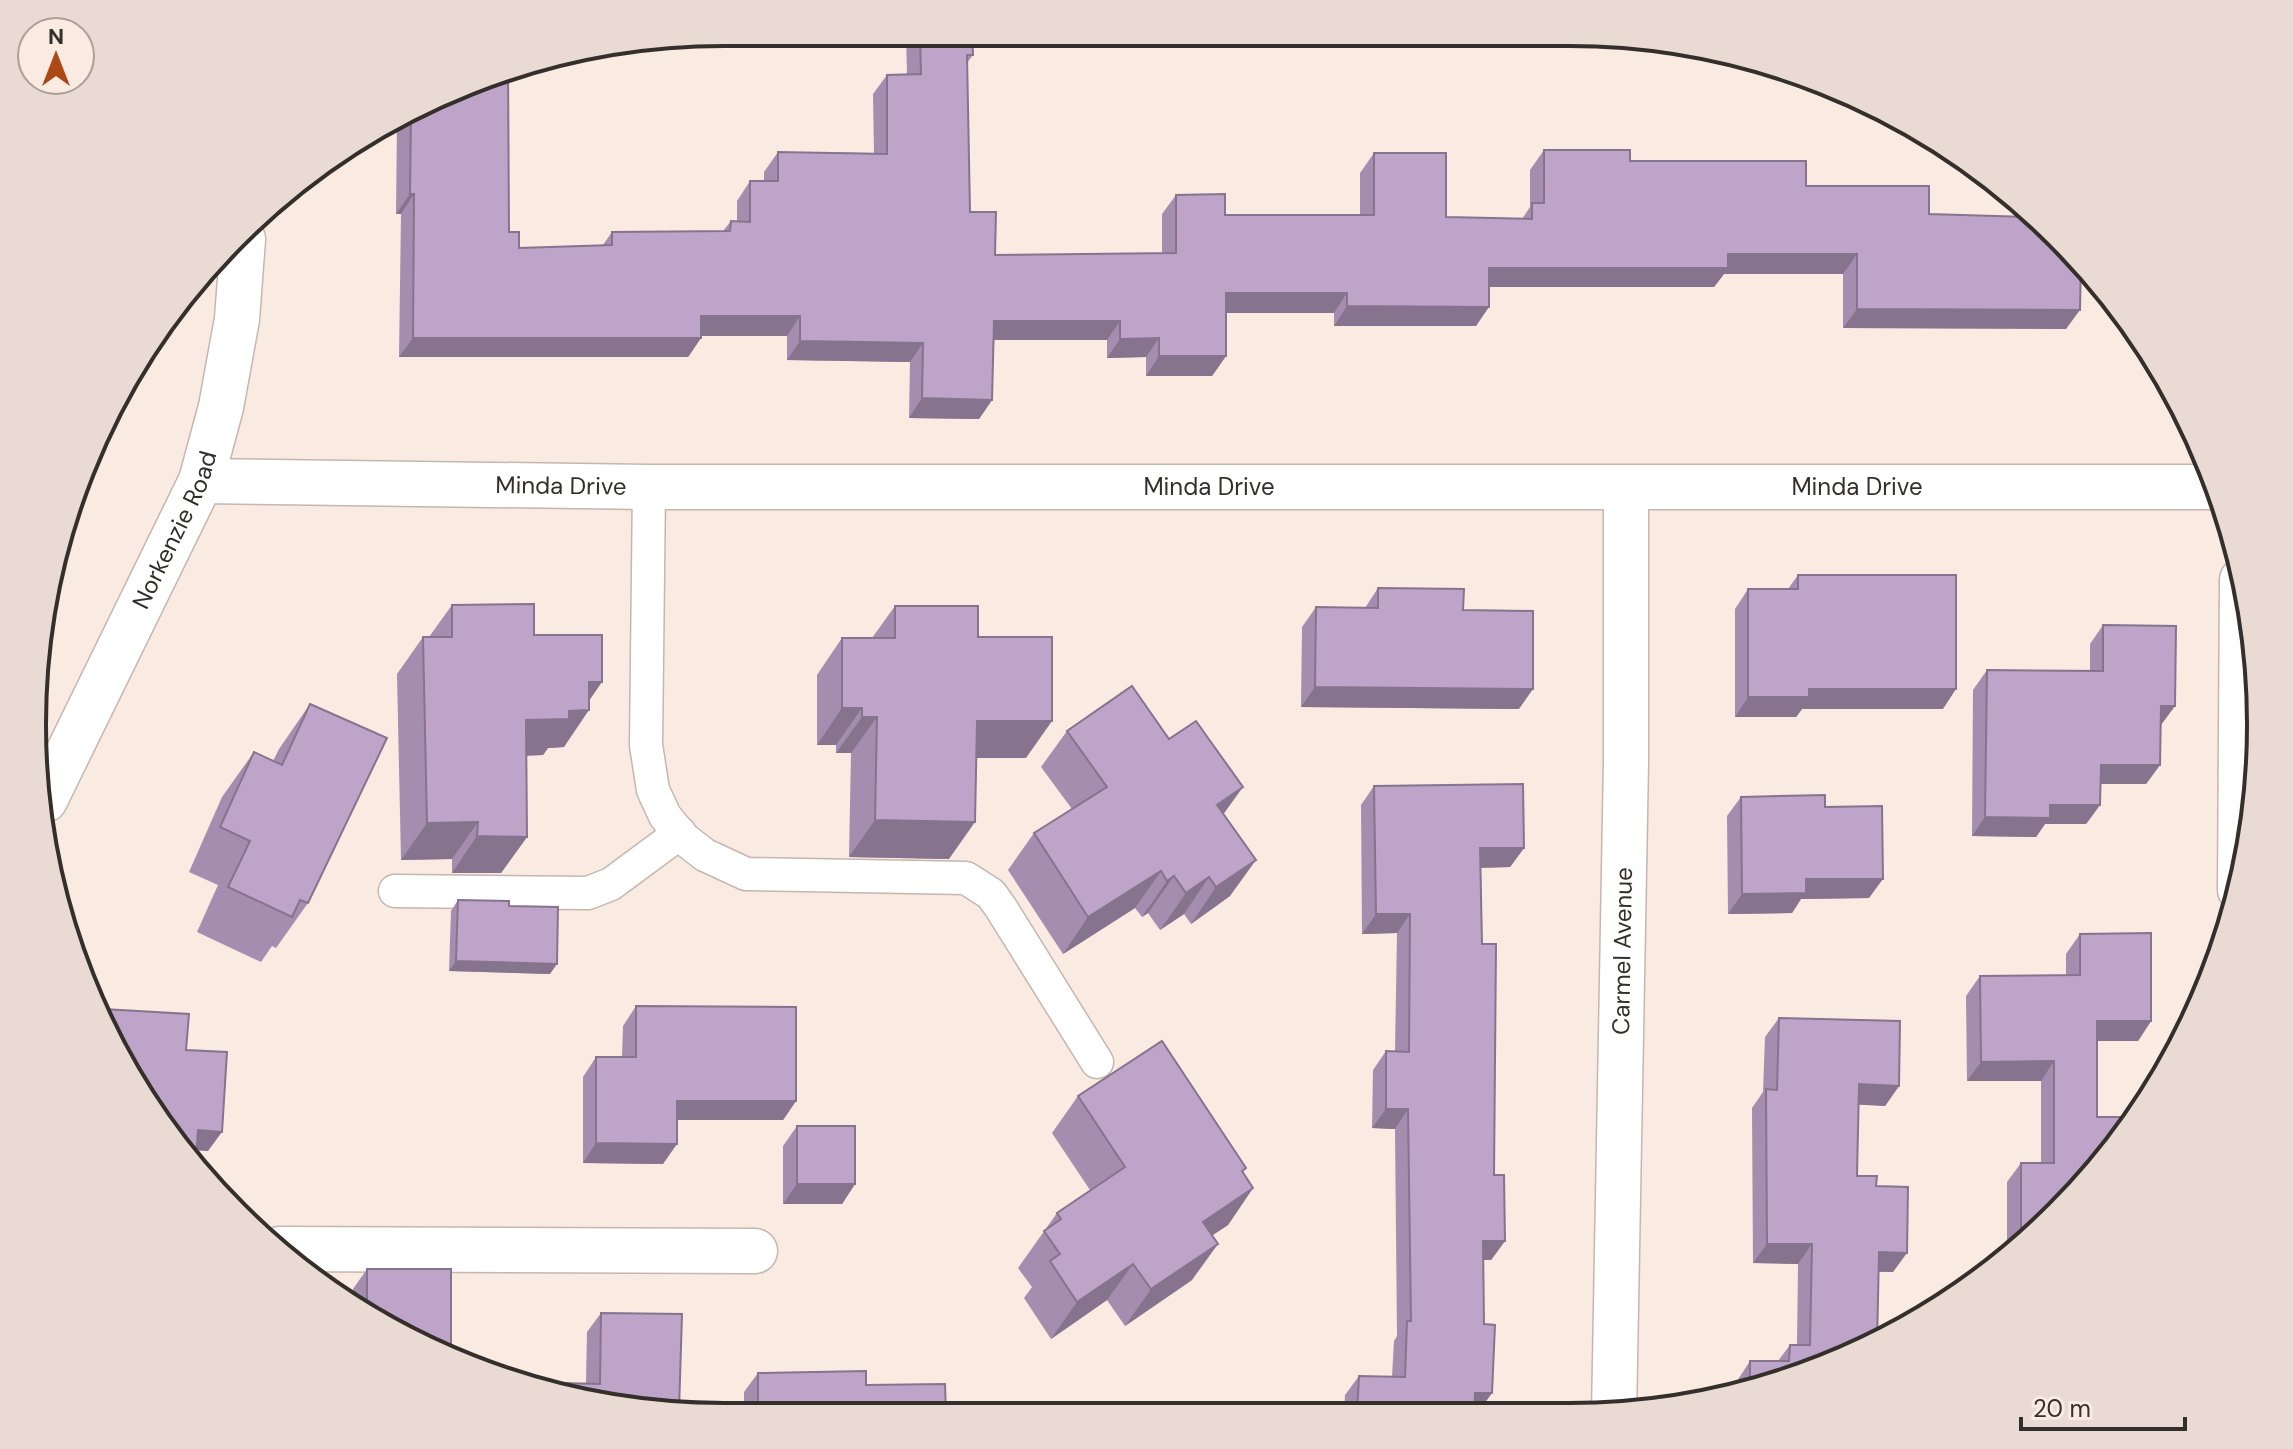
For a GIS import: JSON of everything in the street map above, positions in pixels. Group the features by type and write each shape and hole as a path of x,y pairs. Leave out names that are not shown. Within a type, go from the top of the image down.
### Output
{"street":[{"name":"Norkenzie Road","path":"50,791 172,547 201,481 221,407 237,319 242,248"},
{"name":"Minda Drive","path":"201,481 649,487 2204,487"},
{"name":"Carmel Avenue","path":"1614,1402 1626,778 1626,488"},
{"path":"2240,816 2242,641"},
{"path":"294,1249 755,1251"}],"lane":[{"path":"649,487 647,767 665,816 705,855 746,874 966,878 980,885 1001,908 1097,1062"},
{"path":"395,891 588,893 611,884 680,833"}],"building":[{"path":"920,46 973,46 973,55 967,55 970,212 996,212 995,255 1176,253 1176,195 1225,194 1225,215 1374,215 1374,153 1446,153 1446,217 1532,219 1532,203 1544,203 1544,150 1630,150 1630,161 1806,161 1806,186 1929,186 1929,214 2019,217 2081,279 2080,310 1857,309 1857,254 1728,254 1728,268 1489,268 1489,307 1347,306 1347,293 1226,293 1226,356 1159,356 1159,338 1120,339 1120,321 994,321 992,400 922,398 923,343 800,341 800,316 701,316 701,338 413,338 414,194 410,194 411,123 424,116 508,81 509,232 519,232 519,248 612,245 612,232 730,231 731,221 750,222 750,181 778,181 778,152 887,154 887,75 921,74"},
{"path":"1798,575 1956,575 1956,689 1809,689 1809,697 1748,697 1748,589 1798,589"},
{"path":"1378,588 1464,589 1463,610 1533,611 1533,689 1315,687 1316,607 1378,608"},
{"path":"534,604 534,635 602,635 602,682 589,682 589,710 569,711 569,719 526,720 527,837 477,836 478,822 427,823 423,637 452,637 452,605"},
{"path":"895,606 978,606 978,637 1052,637 1052,721 977,721 975,822 875,820 877,717 862,717 862,708 842,708 842,638 895,638"},
{"path":"2103,625 2176,626 2175,706 2161,706 2160,765 2101,765 2100,805 2050,805 2050,818 1985,817 1987,670 2103,671"},
{"path":"1132,686 1169,739 1196,721 1243,787 1217,805 1256,860 1216,887 1209,877 1186,893 1174,876 1167,881 1161,871 1088,917 1034,833 1107,787 1067,731"},
{"path":"310,704 387,738 308,903 300,900 292,917 228,887 250,841 220,827 254,752 282,765"},
{"path":"1523,784 1524,848 1480,848 1482,944 1496,944 1494,1175 1504,1175 1505,1241 1483,1241 1484,1324 1495,1325 1492,1393 1475,1393 1475,1403 1358,1403 1359,1376 1405,1377 1407,1321 1411,1321 1408,1109 1386,1109 1386,1051 1409,1052 1410,914 1376,914 1374,786"},
{"path":"1825,795 1825,807 1882,806 1883,879 1806,879 1806,893 1742,894 1741,797"},
{"path":"458,900 509,901 509,906 558,907 557,964 456,961"},
{"path":"2151,933 2151,1021 2097,1021 2097,1117 2122,1117 2079,1172 2021,1230 2021,1163 2054,1163 2054,1061 1981,1062 1980,976 2080,975 2080,934"},
{"path":"636,1006 796,1007 796,1101 677,1101 677,1144 596,1143 596,1057 636,1057"},
{"path":"109,1009 189,1014 186,1050 227,1052 222,1132 198,1130 197,1151 137,1064"},
{"path":"1779,1018 1900,1021 1899,1086 1859,1084 1857,1176 1877,1176 1876,1186 1908,1187 1907,1253 1879,1252 1877,1329 1787,1367 1750,1378 1750,1361 1789,1361 1790,1345 1810,1345 1812,1244 1767,1244 1766,1089 1777,1090"},
{"path":"1162,1041 1246,1168 1242,1171 1253,1188 1203,1222 1218,1244 1151,1289 1133,1264 1077,1302 1050,1261 1060,1254 1044,1231 1061,1219 1057,1213 1125,1167 1078,1096"},
{"path":"797,1126 855,1126 855,1184 797,1184"},
{"path":"367,1269 451,1269 451,1345 424,1333 367,1301"},
{"path":"601,1313 682,1314 679,1402 563,1383 600,1384"},
{"path":"866,1371 866,1385 945,1384 946,1403 758,1403 758,1373"}]}
